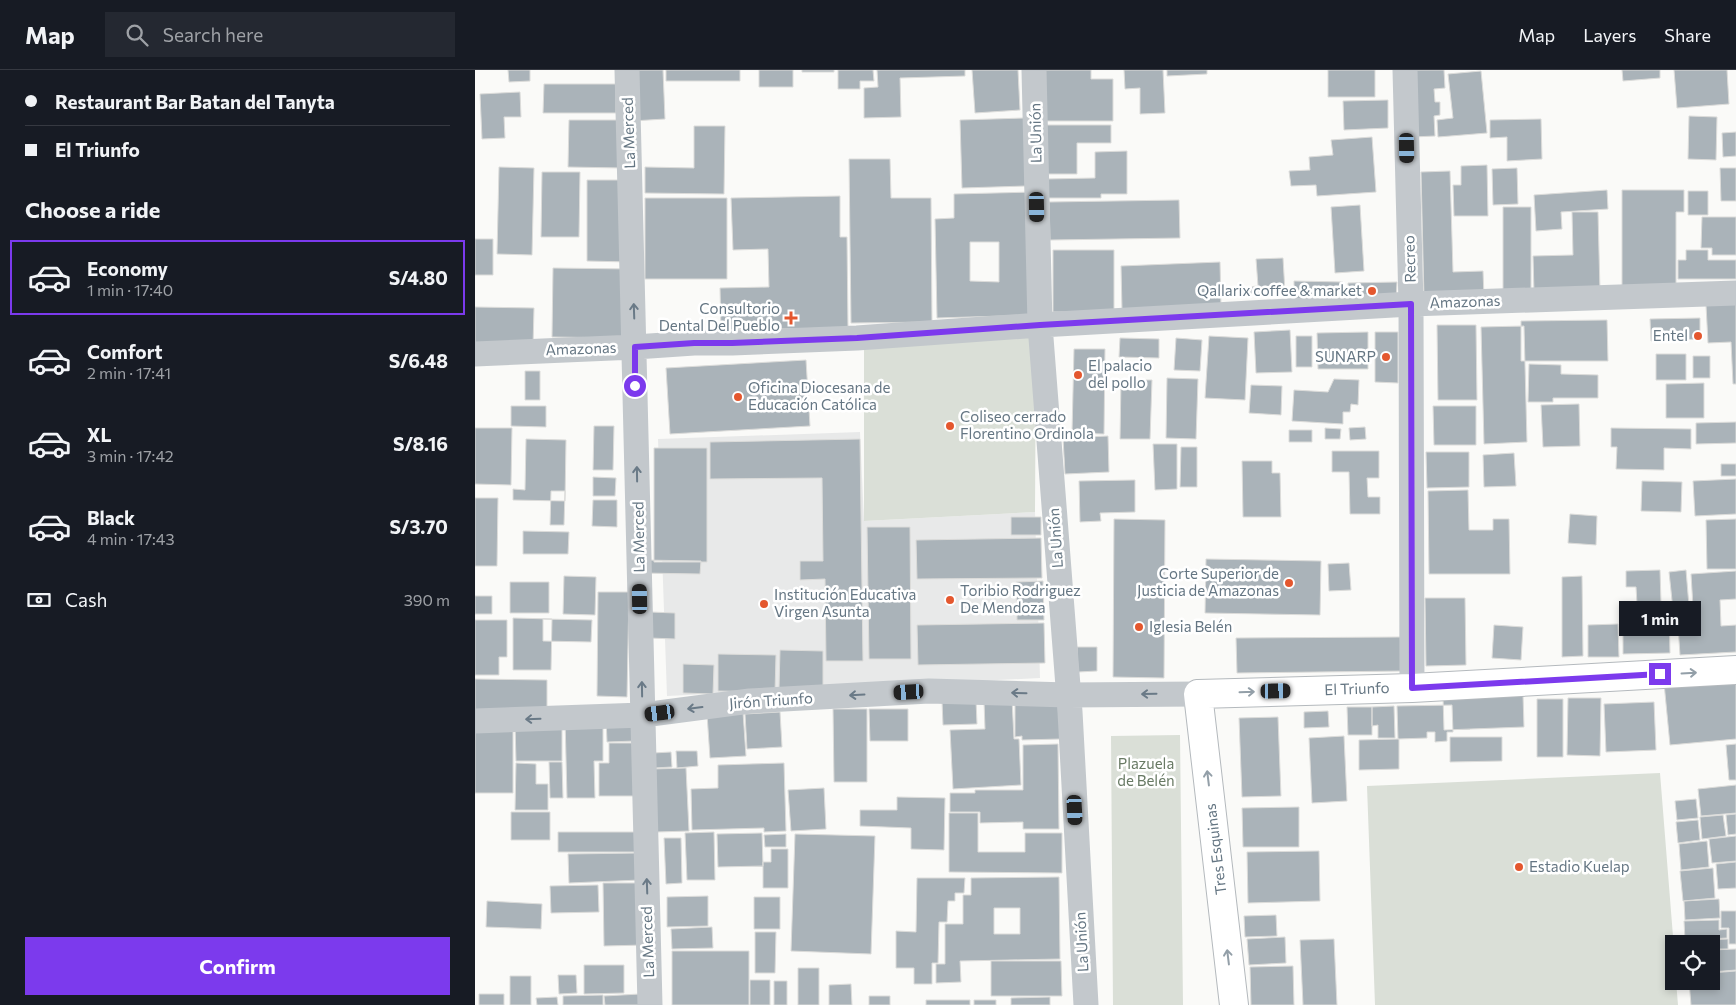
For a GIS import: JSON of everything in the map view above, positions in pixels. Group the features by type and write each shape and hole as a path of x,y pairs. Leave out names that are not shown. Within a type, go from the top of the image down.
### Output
{"highway":[{"name":"El Triunfo","path":"1198,694 1412,688 1736,670"},
{"name":"Tres Esquinas","path":"1198,694 1234,1005"}],"street":[{"name":"La Merced","path":"627,70 650,1005"},
{"name":"La Unión","path":"1034,70 1040,325 1068,695 1086,1005"},
{"name":"Recreo","path":"1405,70 1411,304 1412,688"},
{"name":"Amazonas","path":"475,354 694,343 857,338 1040,325 1411,304 1736,293"},
{"name":"Jirón Triunfo","path":"475,721 643,715 750,701 929,691 1068,695"},
{"name":"El Triunfo","path":"1068,695 1198,694"}],"shaded area":[{"name":"Institución Educativa Virgen Asunta","path":"860,432 864,521 1035,512 1040,678 667,696 658,439"}],"green space":[{"name":"Coliseo cerrado Florentino Ordinola","path":"1036,337 1035,512 864,521 864,341"},
{"name":"Plazuela de Belén","path":"1180,735 1183,1005 1113,1005 1111,736"},
{"name":"Estadio Kuelap","path":"1660,773 1673,935 1665,935 1665,990 1677,990 1678,1005 1375,1005 1367,786"}],"building":[{"path":"508,70 530,70 530,81 509,82"},
{"path":"630,70 663,70 665,119 632,121"},
{"path":"666,70 740,70 740,81 666,81"},
{"path":"759,70 793,70 793,87 759,87"},
{"path":"802,70 834,70 834,72 802,72"},
{"path":"838,70 873,70 874,81 860,81 860,89 838,89"},
{"path":"877,70 965,70 965,76 900,78 901,117 864,118 864,88 878,87"},
{"path":"972,70 1018,70 1020,110 975,113"},
{"path":"1044,70 1091,70 1091,79 1113,79 1113,121 1044,121"},
{"path":"1124,70 1163,70 1165,113 1140,114 1140,88 1125,89"},
{"path":"1167,70 1207,70 1207,74 1167,76"},
{"path":"1328,70 1375,70 1375,97 1328,97"},
{"path":"1409,70 1444,70 1445,88 1434,89 1435,102 1440,102 1440,115 1434,116 1435,136 1412,137"},
{"path":"1622,70 1660,70 1660,78 1623,81"},
{"path":"1674,70 1727,70 1729,104 1677,108"},
{"path":"1481,71 1487,133 1438,137 1437,120 1453,118 1448,74"},
{"path":"544,84 616,84 616,113 543,113"},
{"path":"520,92 521,117 504,117 505,138 482,139 480,94"},
{"path":"1388,100 1388,128 1344,130 1343,101"},
{"path":"1689,116 1717,117 1716,160 1688,159"},
{"path":"1024,118 1026,186 962,188 960,120"},
{"path":"1541,119 1542,159 1507,161 1507,137 1490,138 1490,120"},
{"path":"569,120 623,120 623,168 568,167"},
{"path":"1043,125 1111,125 1111,143 1077,143 1077,174 1043,174"},
{"path":"694,126 725,126 724,194 645,193 645,167 694,168"},
{"path":"1736,132 1736,156 1723,157 1722,133"},
{"path":"1372,137 1376,192 1317,196 1316,185 1291,186 1289,171 1310,170 1309,157 1333,155 1331,140"},
{"path":"1127,151 1127,194 1101,194 1101,198 1046,198 1046,179 1095,178 1095,152"},
{"path":"849,159 890,159 891,198 931,198 932,322 851,323"},
{"path":"1487,165 1488,216 1454,216 1453,185 1461,185 1461,166"},
{"path":"499,167 534,168 532,255 497,254"},
{"path":"1517,168 1518,204 1493,205 1492,169"},
{"path":"1720,168 1736,168 1736,201 1721,201"},
{"path":"1450,171 1453,272 1483,271 1484,297 1424,299 1421,172"},
{"path":"542,172 580,172 579,237 541,237"},
{"path":"587,180 629,180 629,262 587,261"},
{"path":"1607,190 1608,209 1561,212 1562,229 1536,231 1534,195"},
{"path":"1622,190 1684,190 1684,212 1676,212 1676,286 1622,286"},
{"path":"1688,191 1708,191 1708,215 1688,215"},
{"path":"1034,192 1036,315 937,318 935,219 954,218 954,194","holes":["970,242 999,242 999,282 970,281"]},
{"path":"840,196 840,237 847,237 848,328 721,330 720,288 769,287 768,249 733,250 731,198"},
{"path":"645,198 727,198 727,279 645,279"},
{"path":"1179,200 1180,238 1050,240 1049,202"},
{"path":"1360,205 1364,271 1335,273 1331,207"},
{"path":"1503,207 1531,207 1531,297 1503,297"},
{"path":"1572,212 1598,212 1600,291 1534,292 1533,256 1573,255"},
{"path":"1702,217 1736,217 1736,255 1712,255 1712,248 1701,248"},
{"path":"475,239 493,239 493,275 475,275"},
{"path":"1053,250 1114,250 1114,312 1053,312"},
{"path":"1686,250 1708,250 1708,260 1736,260 1736,279 1678,279 1678,260 1686,260"},
{"path":"1283,258 1285,292 1249,294 1248,287 1258,286 1256,259"},
{"path":"1220,262 1221,306 1122,310 1121,266"},
{"path":"553,268 630,269 629,338 552,337"},
{"path":"1294,281 1343,282 1343,303 1294,303"},
{"name":"Qallarix coffee & market","path":"1397,282 1396,300 1348,299 1348,283"},
{"path":"1736,304 1736,384 1733,384 1731,342 1708,343 1706,305"},
{"path":"475,307 534,308 533,346 475,345"},
{"path":"1700,318 1700,339 1651,341 1650,319"},
{"path":"1607,320 1608,361 1521,361 1521,321"},
{"path":"1437,325 1476,325 1477,400 1438,400"},
{"path":"1524,326 1527,442 1484,444 1481,327"},
{"path":"1290,330 1292,372 1256,373 1254,332"},
{"path":"1368,332 1368,369 1318,369 1317,333"},
{"name":"SUNARP","path":"1375,332 1398,332 1398,383 1375,382"},
{"path":"1209,336 1248,338 1245,400 1205,398"},
{"path":"1296,336 1312,336 1312,367 1296,367"},
{"path":"1120,338 1159,339 1159,358 1119,357"},
{"path":"1176,338 1202,340 1200,371 1174,370"},
{"path":"1074,349 1105,349 1104,434 1072,433"},
{"path":"1656,354 1686,354 1686,380 1656,380"},
{"path":"1693,356 1710,356 1710,378 1693,378"},
{"name":"Oficina Diocesana de Educación Católica","path":"806,360 810,426 670,434 666,368"},
{"path":"1529,364 1561,365 1561,374 1598,375 1598,398 1553,398 1553,402 1528,402"},
{"path":"525,371 540,371 540,400 525,400"},
{"path":"1167,378 1198,379 1196,439 1166,438"},
{"path":"1334,379 1359,380 1358,405 1351,404 1350,412 1343,412 1343,424 1292,421 1294,390 1328,392"},
{"path":"1121,380 1152,380 1150,439 1120,439"},
{"path":"1704,383 1704,418 1666,418 1666,384"},
{"path":"1251,385 1282,386 1281,415 1249,413"},
{"path":"1579,404 1580,446 1543,447 1541,405"},
{"path":"511,406 546,406 546,427 511,426"},
{"path":"1433,406 1476,406 1476,445 1434,445"},
{"path":"1736,422 1736,443 1696,444 1696,423"},
{"path":"594,426 614,426 613,470 593,470"},
{"path":"1365,427 1366,439 1350,440 1349,428"},
{"path":"475,428 512,428 511,485 475,484"},
{"path":"1325,428 1341,429 1340,439 1325,439"},
{"path":"1611,428 1691,429 1691,449 1664,448 1664,470 1616,469 1617,447 1611,447"},
{"path":"1289,430 1312,430 1312,442 1289,442"},
{"path":"1108,436 1109,472 1065,474 1063,438"},
{"path":"526,439 566,440 565,501 513,500 513,489 525,490"},
{"path":"860,439 863,661 826,661 825,579 800,580 800,561 823,561 822,478 710,479 710,442"},
{"path":"1153,444 1177,444 1177,489 1155,490"},
{"path":"1181,447 1197,447 1197,487 1180,487"},
{"path":"654,448 707,448 707,562 654,562"},
{"path":"1332,451 1379,451 1379,478 1367,478 1368,497 1380,497 1380,514 1350,514 1349,472 1332,472"},
{"path":"1426,452 1469,452 1469,487 1427,488"},
{"path":"1514,453 1516,486 1484,487 1483,455"},
{"path":"1242,461 1272,461 1272,473 1280,473 1281,517 1243,517"},
{"path":"1721,464 1736,464 1736,476 1721,476"},
{"path":"593,477 616,478 615,496 593,496"},
{"path":"1736,479 1736,514 1695,516 1693,481"},
{"path":"1135,480 1135,512 1100,513 1101,521 1080,522 1079,481"},
{"path":"1642,481 1682,482 1681,512 1641,511"},
{"path":"1468,490 1469,530 1493,530 1493,519 1509,519 1510,574 1429,574 1428,491"},
{"path":"551,491 565,491 564,525 550,525"},
{"path":"475,498 498,498 497,566 475,566"},
{"path":"593,500 617,500 617,527 592,526"},
{"path":"1570,514 1597,516 1596,545 1568,543"},
{"path":"1011,517 1041,517 1041,535 1011,535"},
{"name":"Iglesia Belén","path":"1114,519 1165,520 1164,678 1113,677"},
{"path":"1736,519 1736,569 1707,569 1706,520"},
{"path":"867,527 910,527 911,659 869,659"},
{"path":"523,531 569,532 568,554 523,554"},
{"path":"1041,538 1042,578 917,579 916,540"},
{"path":"1206,559 1321,561 1320,615 1205,613"},
{"path":"643,560 701,561 700,574 642,573"},
{"path":"1349,563 1351,590 1329,591 1328,564"},
{"path":"1660,570 1661,603 1637,604 1636,587 1626,587 1626,571"},
{"path":"1686,570 1690,618 1674,619 1669,572"},
{"path":"1736,571 1736,599 1720,600 1721,626 1736,625 1736,652 1680,655 1678,626 1700,625 1699,606 1693,607 1691,574"},
{"path":"564,576 596,577 595,615 563,614"},
{"path":"1582,576 1583,656 1562,657 1562,577"},
{"path":"1043,581 1044,620 1017,620 1016,582"},
{"path":"510,582 549,582 549,613 510,613"},
{"path":"598,592 629,592 627,697 597,696"},
{"path":"475,596 492,596 492,614 475,614"},
{"path":"1425,598 1465,598 1466,665 1426,666"},
{"path":"1650,607 1669,607 1670,653 1623,654 1623,618 1651,617"},
{"path":"650,612 675,613 675,639 650,638"},
{"path":"513,618 552,619 551,670 513,670"},
{"path":"543,619 592,620 591,642 543,641"},
{"path":"475,620 507,620 507,657 499,657 499,675 475,675"},
{"path":"1044,623 1045,663 918,665 917,625"},
{"path":"1618,624 1619,657 1588,657 1588,625"},
{"path":"1494,625 1523,627 1521,660 1492,658"},
{"path":"1402,637 1403,671 1237,673 1236,638"},
{"path":"1077,647 1097,647 1097,671 1078,672"},
{"path":"780,650 823,651 823,688 779,688"},
{"path":"718,654 776,655 775,692 718,691"},
{"path":"683,664 714,665 713,694 683,693"},
{"path":"1736,677 1736,739 1670,745 1664,683"},
{"path":"475,679 547,680 547,712 475,710"},
{"path":"1523,695 1524,727 1444,730 1443,697"},
{"path":"1059,698 1060,739 1022,740 1022,736 1015,737 1015,699"},
{"path":"1568,698 1601,698 1600,756 1567,755"},
{"path":"1012,699 1014,739 1019,739 1021,785 953,789 950,730 985,729 984,701"},
{"path":"1537,699 1563,699 1563,757 1537,757"},
{"path":"976,700 977,724 943,725 942,701"},
{"path":"1654,702 1656,750 1606,752 1604,704"},
{"path":"1452,705 1453,732 1447,732 1447,741 1435,742 1435,732 1427,732 1427,738 1398,739 1397,706"},
{"path":"1394,706 1395,738 1378,738 1378,725 1372,726 1372,707"},
{"path":"1347,707 1372,707 1372,735 1348,735"},
{"path":"833,709 867,709 867,782 834,782"},
{"path":"869,709 908,709 908,741 870,741"},
{"path":"1328,711 1329,727 1304,728 1304,712"},
{"path":"743,712 746,756 710,758 707,714"},
{"path":"780,712 782,747 747,749 745,714"},
{"path":"635,716 636,741 607,742 606,717"},
{"path":"603,717 603,761 594,761 595,798 567,798 565,718"},
{"path":"1278,717 1281,796 1242,797 1239,718"},
{"path":"515,724 562,724 562,761 516,761"},
{"path":"475,725 513,725 513,793 475,793"},
{"path":"1344,736 1347,801 1312,803 1309,738"},
{"path":"1450,737 1502,737 1502,761 1450,762"},
{"path":"1399,739 1399,769 1359,770 1359,740"},
{"path":"609,743 636,743 636,796 599,796 599,763 609,763"},
{"path":"1058,744 1059,829 1023,829 1023,822 980,823 980,812 950,812 950,793 975,793 975,790 1023,790 1023,745"},
{"path":"1736,744 1736,780 1729,780 1726,745"},
{"path":"676,751 697,751 698,766 677,768"},
{"path":"671,752 672,767 654,768 653,753"},
{"path":"549,762 562,762 563,798 550,798"},
{"path":"516,763 536,764 536,784 548,784 548,810 515,810"},
{"path":"784,763 786,831 764,832 764,828 692,830 691,789 718,788 718,765"},
{"path":"686,768 689,831 656,832 653,769"},
{"path":"1736,785 1736,813 1701,816 1698,789"},
{"path":"824,788 826,829 791,831 788,790"},
{"path":"897,797 945,798 944,850 911,849 911,828 860,826 860,810 897,810"},
{"path":"1696,799 1698,818 1677,820 1675,801"},
{"path":"1299,807 1299,847 1243,847 1242,808"},
{"path":"511,812 550,812 550,840 511,840"},
{"path":"949,813 978,813 978,852 1025,852 1025,833 1062,833 1062,873 949,872"},
{"path":"1736,814 1736,834 1728,835 1726,815"},
{"path":"1723,815 1726,836 1702,839 1700,817"},
{"path":"1698,820 1700,840 1678,843 1676,822"},
{"path":"558,832 636,832 636,852 558,852"},
{"path":"714,832 715,880 687,880 685,833"},
{"path":"762,833 763,866 718,867 717,834"},
{"path":"786,834 786,847 765,847 764,835"},
{"path":"795,834 875,836 871,954 791,951"},
{"path":"1736,836 1736,861 1712,863 1709,839"},
{"path":"664,838 681,838 682,883 666,884"},
{"path":"1707,841 1709,867 1681,870 1679,844"},
{"path":"771,849 788,849 788,888 763,888 763,862 771,862"},
{"path":"1319,851 1320,901 1248,903 1247,852"},
{"path":"639,853 640,880 569,883 568,854"},
{"path":"1736,862 1736,888 1718,889 1716,864"},
{"path":"1713,868 1715,898 1683,901 1680,871"},
{"path":"1059,877 1060,959 960,961 961,982 936,983 936,964 945,964 945,924 963,924 963,895 971,895 971,878","holes":["994,908 1020,908 1020,934 994,934"]},
{"path":"917,878 965,878 964,893 955,893 955,901 948,901 947,922 939,922 938,963 932,963 932,984 914,984 914,968 896,968 896,931 916,932"},
{"path":"603,883 643,883 644,945 604,946"},
{"path":"598,885 599,912 551,913 550,886"},
{"path":"708,896 708,926 667,927 667,897"},
{"path":"754,897 780,897 780,929 754,929"},
{"path":"1719,899 1720,918 1685,920 1684,901"},
{"path":"487,901 542,904 541,929 486,927"},
{"path":"1721,911 1736,911 1736,944 1729,944 1729,928 1721,928"},
{"path":"1276,915 1277,936 1245,937 1244,916"},
{"path":"1719,920 1719,930 1727,929 1727,938 1720,938 1720,935 1685,935 1684,921"},
{"path":"712,927 713,948 672,949 671,929"},
{"path":"755,932 776,932 775,973 755,973"},
{"path":"1285,937 1286,963 1249,965 1247,939"},
{"path":"1334,939 1337,1005 1303,1005 1300,940"},
{"path":"1720,939 1728,939 1728,949 1720,949"},
{"path":"1736,949 1736,970 1720,971 1720,950"},
{"path":"672,951 749,951 749,1005 672,1005"},
{"path":"991,961 1061,961 1062,996 991,996"},
{"path":"584,965 624,965 624,993 584,994"},
{"path":"1293,966 1294,1005 1251,1005 1250,967"},
{"path":"798,968 819,968 819,1005 798,1005"},
{"path":"1736,971 1736,1005 1691,1005 1690,990 1720,990 1720,972"},
{"path":"558,975 576,975 577,993 559,994"},
{"path":"510,976 531,976 531,1005 510,1005"},
{"path":"750,980 770,980 770,1005 750,1005"},
{"path":"774,981 787,981 787,1005 774,1005"},
{"path":"851,984 852,1005 829,1005 829,985"},
{"path":"479,994 504,994 504,1005 479,1005"},
{"path":"640,994 640,1005 605,1005 604,996"},
{"path":"603,995 603,1005 563,1005 563,996"},
{"path":"869,996 890,996 890,1005 869,1005"},
{"path":"557,997 558,1005 537,1005 536,998"},
{"path":"1050,997 1050,1005 1011,1005 1011,998"},
{"path":"926,1000 970,1000 970,1005 926,1005"},
{"path":"974,1000 996,1000 996,1005 974,1005"}],"place":[{"name":"Qallarix coffee & market","path":"1372,291"},
{"name":"Consultorio Dental Del Pueblo","path":"791,318"},
{"name":"Entel","path":"1698,336"},
{"name":"SUNARP","path":"1386,357"},
{"name":"El palacio del pollo","path":"1078,375"},
{"name":"Oficina Diocesana de Educación Católica","path":"738,397"},
{"name":"Coliseo cerrado Florentino Ordinola","path":"950,426"},
{"name":"Corte Superior de Justicia de Amazonas","path":"1289,583"},
{"name":"Toribio Rodriguez De Mendoza","path":"950,600"},
{"name":"Institución Educativa Virgen Asunta","path":"764,604"},
{"name":"Iglesia Belén","path":"1139,627"},
{"name":"Estadio Kuelap","path":"1519,867"}],"route":[{"path":"635,386 635,347 663,344 857,338 1040,325 1411,304 1412,688 1660,674"}]}
